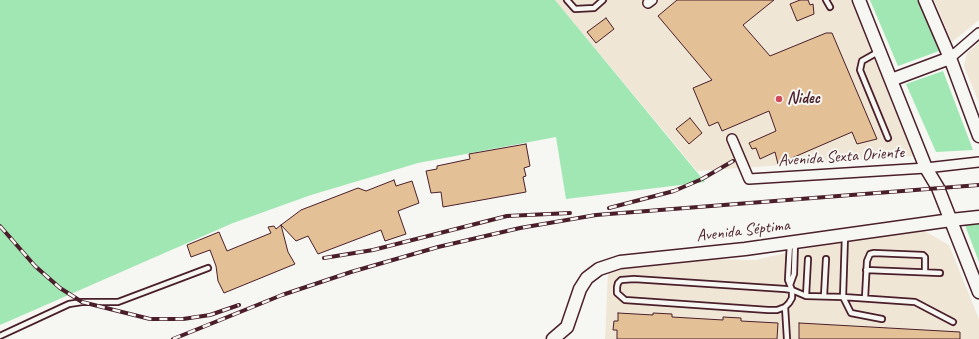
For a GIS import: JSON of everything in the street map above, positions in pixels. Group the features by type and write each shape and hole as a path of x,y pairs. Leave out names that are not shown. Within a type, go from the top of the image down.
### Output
{"street":[{"path":"859,0 926,168 938,188 979,292"},
{"path":"925,0 950,58 979,136"},
{"path":"891,80 950,58 979,33"},
{"name":"Avenida Sexta Oriente","path":"732,139 748,179 926,168 979,162"},
{"name":"Avenida Séptima","path":"553,339 567,327 580,289 587,278 599,269 620,262 792,243 845,234 951,220 979,218"}],"lane":[{"path":"567,0 575,9 594,8 603,0"},
{"path":"826,0 830,7"},
{"path":"879,51 862,61 860,65 888,138"},
{"path":"845,234 843,297 851,313 882,319"},
{"path":"787,339 785,307 792,298 792,290 788,280 792,243"},
{"path":"865,298 868,257 874,253 925,257 925,272"},
{"path":"806,296 808,259"},
{"path":"824,296 826,259"},
{"path":"0,336 68,304 82,302 118,302 208,268"},
{"path":"866,270 940,273"},
{"path":"785,307 768,310 625,300 617,293 618,283 621,280 634,279 785,288 806,296 865,298 915,302 953,322"}],"shaded area":[{"path":"555,0 852,0 915,156 697,171"},
{"path":"934,0 979,0 979,20 952,42"},
{"path":"979,43 979,103 964,66 967,53"},
{"path":"923,230 949,245 979,319 979,339 605,339 608,272 709,259 755,260 863,236"}],"green space":[{"path":"0,0 555,0 705,182 566,199 556,137 418,163 311,195 233,223 0,325"},
{"path":"870,0 918,0 939,51 898,66"},
{"path":"943,71 973,150 936,152 906,84"},
{"path":"979,223 979,262 965,225"}],"building":[{"name":"Nidec","path":"677,0 774,0 743,25 770,56 826,33 832,33 877,139 857,144 852,132 778,164 775,152 760,159 756,148 752,149 749,143 776,131 769,111 722,131 718,122 709,126 693,88 712,80 658,16"},
{"path":"800,0 808,0 810,5 813,4 814,14 797,21 790,4"},
{"path":"606,18 614,29 596,43 587,32"},
{"path":"690,118 702,133 689,144 676,129"},
{"path":"526,144 530,166 524,168 526,176 523,177 526,192 443,207 441,192 431,193 426,171 437,169 437,166 470,159 469,154"},
{"path":"394,180 396,186 412,181 419,203 398,211 406,234 385,241 381,230 318,254 308,236 296,241 281,225 301,210 358,188 366,191"},
{"path":"281,225 288,252 295,264 224,293 218,281 216,266 210,250 191,257 187,245 219,232 227,251 271,233 268,227 274,226 276,229"},
{"path":"618,313 653,315 653,313 672,314 672,317 723,320 723,317 741,318 741,321 778,323 777,339 617,339 617,330 613,330 614,321 618,321"},
{"path":"799,323 960,332 960,339 799,339"}],"railway":[{"path":"609,208 674,191 702,179 733,161"},
{"path":"173,339 282,295 351,272 438,247 520,228 596,215 979,185"},
{"path":"324,258 373,250 507,216 570,213"},
{"path":"0,226 35,266 60,288 82,302 150,319 183,319 210,315 239,305"}],"place":[{"name":"Nidec","path":"779,99"}]}
